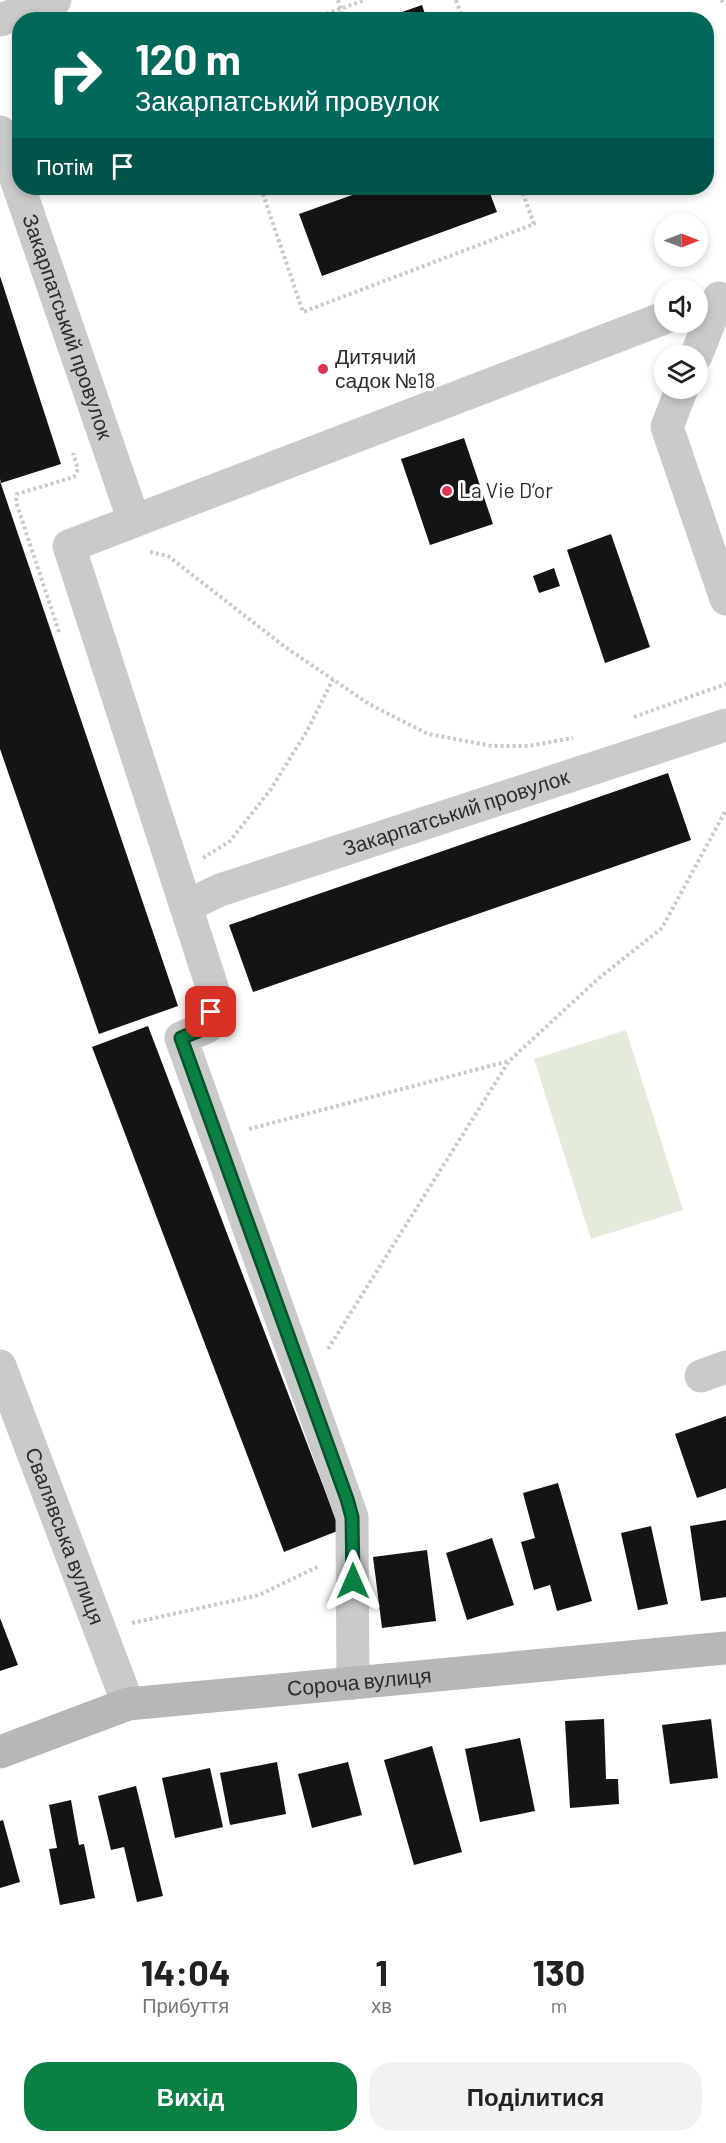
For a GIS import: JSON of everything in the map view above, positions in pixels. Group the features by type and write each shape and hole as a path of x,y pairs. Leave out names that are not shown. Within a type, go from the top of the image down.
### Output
{"main road":[{"name":"Сороча вулиця","path":"0,1752 128,1704 726,1648"}],"street":[{"path":"22,12 55,0"},
{"name":"Закарпатський провулок","path":"0,132 12,167"},
{"name":"Закарпатський провулок","path":"22,195 134,521"},
{"path":"699,345 714,299"},
{"path":"353,1683 352,1517 181,1038 207,1027 216,996 69,546 654,322"},
{"path":"678,399 667,427 726,599"},
{"name":"Закарпатський провулок","path":"187,906 220,890 726,725"},
{"name":"Свалявська вулиця","path":"0,1366 128,1704"}],"path":[{"path":"338,0 341,12"},
{"path":"332,12 364,0"},
{"path":"721,0 726,4"},
{"path":"263,195 303,312 534,224 524,195"},
{"path":"148,552 168,556 285,647 369,704 428,735 492,746 528,746 583,736"},
{"path":"45,591 80,578"},
{"path":"174,868 197,861 230,841 271,789 307,731 333,679"},
{"path":"627,720 726,684"},
{"path":"306,1384 509,1061 599,978 662,928 726,810"},
{"path":"217,1138 509,1061"},
{"path":"128,1623 259,1595"}],"green space":[{"path":"626,1030 683,1210 591,1239 534,1059"}],"building":[{"path":"422,5 424,12 402,12"},
{"path":"352,195 491,195 497,212 322,276 299,214"},
{"path":"0,276 61,464 1,483 0,479"},
{"name":"La Vie D‘or","path":"464,438 493,524 430,545 401,459"},
{"path":"0,481 178,1006 99,1034 0,749"},
{"path":"611,534 650,647 605,663 567,550"},
{"path":"554,568 560,586 539,593 533,576"},
{"path":"668,773 691,840 253,992 229,925"},
{"path":"148,1026 340,1530 284,1552 92,1047"},
{"path":"726,1416 726,1488 697,1498 675,1434"},
{"path":"558,1483 592,1601 557,1611 550,1585 534,1590 521,1542 535,1538 523,1493"},
{"path":"726,1520 726,1597 701,1601 690,1526"},
{"path":"651,1526 668,1604 638,1610 621,1533"},
{"path":"492,1538 514,1605 467,1620 446,1553"},
{"path":"427,1550 436,1621 382,1628 373,1557"},
{"path":"0,1618 18,1665 0,1671"},
{"path":"604,1719 606,1779 618,1779 619,1804 570,1808 565,1721"},
{"path":"711,1719 718,1778 670,1784 662,1725"},
{"path":"520,1738 535,1811 480,1822 465,1749"},
{"path":"432,1746 462,1852 414,1865 384,1760"},
{"path":"277,1762 286,1814 230,1825 220,1773"},
{"path":"348,1762 362,1815 312,1828 298,1774"},
{"path":"210,1768 223,1827 175,1838 162,1778"},
{"path":"136,1786 163,1896 137,1902 124,1847 111,1850 98,1796"},
{"path":"71,1800 79,1845 84,1844 95,1898 60,1905 49,1849 57,1848 49,1805"},
{"path":"3,1820 20,1882 0,1888 0,1821"}],"place":[{"name":"Дитячий садок №18","path":"323,369"},
{"name":"La Vie D‘or","path":"447,491"}],"route":[{"path":"211,1012 207,1027 181,1038 347,1499 352,1517 353,1581"}]}
